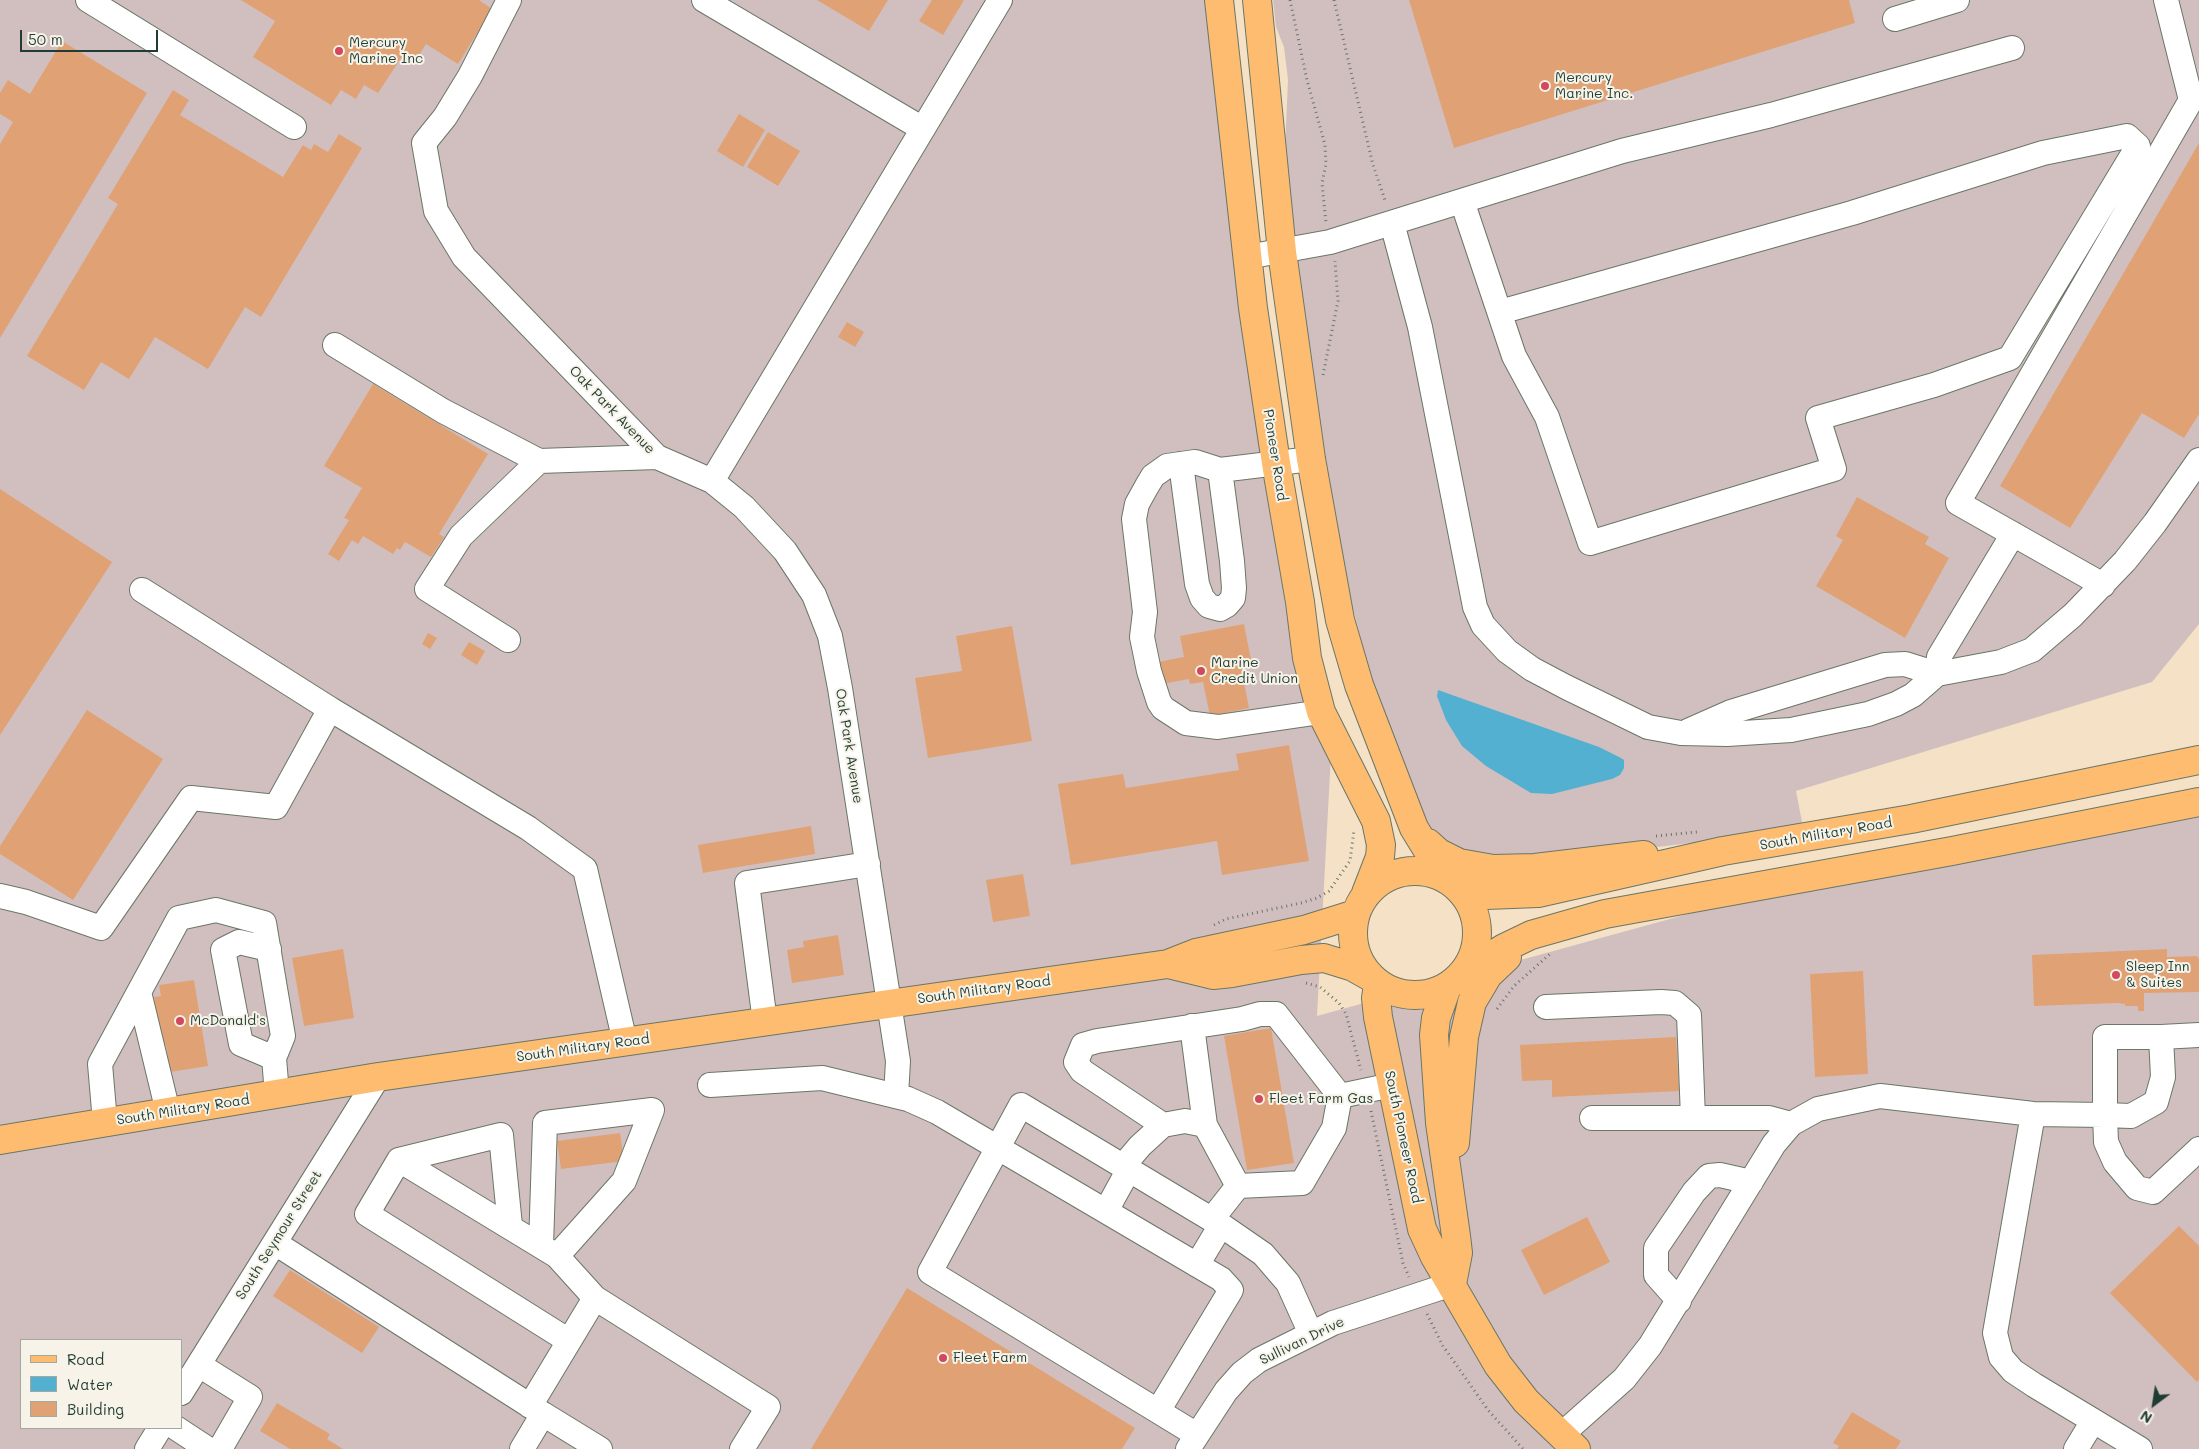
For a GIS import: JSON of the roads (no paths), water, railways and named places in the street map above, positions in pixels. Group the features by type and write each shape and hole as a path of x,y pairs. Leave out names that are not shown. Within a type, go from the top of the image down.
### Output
{"main road":[{"name":"Pioneer Road","path":"1219,0 1247,257 1276,463 1300,602 1307,658 1321,712 1345,763 1376,821 1381,845 1380,857 1361,904"},
{"path":"1257,0 1282,252 1311,459 1344,638 1365,701 1414,828 1450,881 1468,900 1476,918 1478,937 1473,957 1455,980 1438,1011 1434,1035 1440,1123 1458,1253 1452,1284"},
{"name":"South Military Road","path":"1450,881 1486,895 1527,895 1723,851 1911,819 2199,760"},
{"path":"1449,1186 1464,1037 1472,1002 1488,975 1499,964 1604,914 1961,849 2199,802"},
{"path":"1414,828 1433,849 1448,858 1465,865 1493,869 1536,868 1651,854 1723,851"},
{"path":"1450,881 1424,871 1402,872 1382,879 1361,904 1352,931 1354,947 1360,962 1374,980 1394,992 1412,996 1430,994 1504,948 1550,941"},
{"name":"South Military Road","path":"0,1140 378,1077 1168,964 1196,953 1304,930 1361,904"},
{"name":"South Military Road","path":"1168,964 1213,975 1232,974 1301,960 1324,958 1353,966 1374,980"},
{"name":"South Pioneer Road","path":"1374,980 1378,1017 1422,1230 1435,1257 1498,1365 1526,1401 1569,1442"}],"street":[{"path":"88,0 294,127"},
{"name":"Oak Park Avenue","path":"509,0 455,101 424,143 436,211 464,257 657,457 712,481 757,519 785,551 807,582 821,608 835,658 868,864 898,1061 896,1096"},
{"path":"704,0 923,129"},
{"path":"712,481 1000,0"},
{"path":"1895,19 1957,0"},
{"path":"2103,585 1958,503 2191,100 2166,0"},
{"path":"1247,257 1330,242 1622,151 1771,116 2012,48"},
{"path":"1462,201 1514,356 1546,416 1590,543 1834,469 1818,418 1934,385 2010,358 2138,146 2127,136 2043,153 1852,212 1500,312"},
{"path":"1392,223 1420,327 1472,594 1483,625 1507,651 1544,676 1643,724 1664,732 1754,733 1823,724 1896,704 1913,695 1937,674 1939,657 2013,534"},
{"path":"335,345 443,411 539,460 657,457"},
{"path":"1311,459 1220,470 1195,462 1160,469 1153,476 1137,504 1134,519 1145,612 1142,637 1158,702 1163,708 1186,723 1205,727 1218,727 1321,712"},
{"path":"508,640 427,589 461,536 539,460"},
{"path":"1682,733 1731,712 1885,665 1905,664 1937,674 2001,662 2024,654 2051,635 2103,585 2145,537 2199,460"},
{"path":"1181,464 1196,584 1202,598 1209,606 1220,609 1233,598 1234,588 1220,470"},
{"path":"142,590 330,709 528,828 584,869 625,1042"},
{"path":"0,896 26,902 101,928 191,798 276,807 330,709"},
{"path":"764,1022 747,883 868,864"},
{"path":"106,1122 100,1064 179,918 216,910 264,924 283,1036 274,1058 277,1094"},
{"path":"269,949 239,942 223,950 241,1044 274,1058"},
{"path":"139,992 168,1112"},
{"path":"1546,1007 1675,1003 1689,1015 1693,1118"},
{"path":"1163,1125 1082,1071 1076,1062 1083,1045 1260,1014 1276,1014 1340,1096 1334,1128 1302,1183 1238,1186"},
{"path":"1192,1026 1205,1125 1238,1186"},
{"path":"2199,1035 2105,1037 2106,1142 2115,1162 2137,1188 2153,1192 2199,1149"},
{"path":"1569,1442 1650,1346 1774,1144 1791,1124 1818,1109 1880,1096 2033,1114 2131,1116 2156,1102 2163,1077 2161,1037"},
{"name":"South Seymour Street","path":"182,1391 378,1077"},
{"path":"710,1086 822,1078 896,1096 937,1112 1221,1279 1231,1290 1158,1411"},
{"path":"1340,1096 1392,1084"},
{"path":"1193,1442 1158,1411 930,1272 1020,1105 1217,1222 1263,1254 1288,1283 1310,1334"},
{"path":"652,1110 624,1181 549,1251 545,1123 652,1110"},
{"path":"2033,1114 1995,1333 2001,1357 2013,1371 2140,1449"},
{"path":"1592,1118 1769,1118 1791,1124"},
{"path":"1106,1211 1126,1167 1140,1146 1163,1125 1185,1121 1205,1125"},
{"path":"510,1226 501,1135 399,1160 367,1214 569,1341"},
{"path":"399,1160 549,1251 594,1298 768,1408 742,1449"},
{"path":"1679,1301 1656,1275 1656,1248 1694,1192 1709,1176 1720,1175 1751,1182"},
{"path":"1197,1265 1217,1222 1238,1186"},
{"path":"275,1243 600,1449"},
{"name":"Sullivan Drive","path":"1193,1442 1226,1391 1242,1374 1278,1349 1333,1323 1452,1284"},
{"path":"522,1449 537,1410 569,1341 594,1298"},
{"path":"199,1365 250,1397 220,1449"},
{"path":"2076,1449 2093,1421"},
{"path":"147,1449 159,1429"},
{"path":"178,1429 208,1449"}],"water":[{"path":"1438,690 1599,747 1624,760 1624,768 1620,775 1612,779 1552,794 1531,793 1486,766 1462,746 1446,720 1437,696"}],"place":[{"name":"Mercury Marine Inc","path":"339,51"},
{"name":"Mercury Marine Inc.","path":"1545,86"},
{"name":"Marine Credit Union","path":"1201,671"},
{"name":"Sleep Inn & Suites","path":"2116,975"},
{"name":"McDonald's","path":"180,1021"},
{"name":"Fleet Farm Gas","path":"1259,1099"},
{"name":"Fleet Farm","path":"943,1358"}]}
